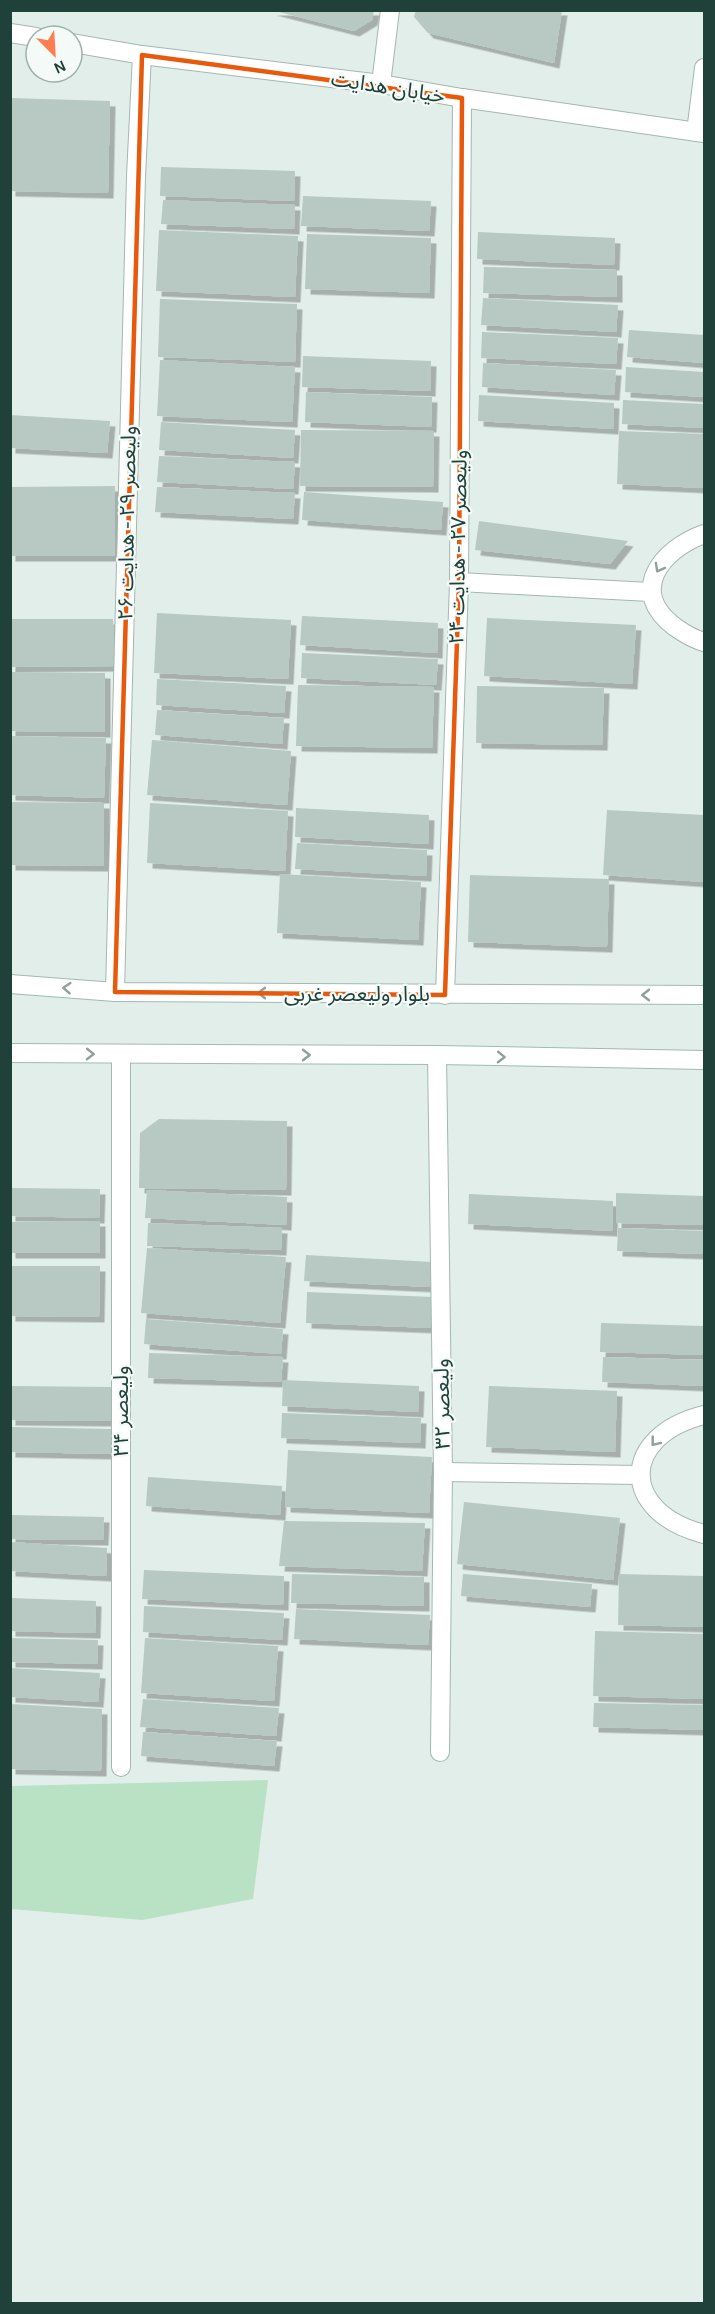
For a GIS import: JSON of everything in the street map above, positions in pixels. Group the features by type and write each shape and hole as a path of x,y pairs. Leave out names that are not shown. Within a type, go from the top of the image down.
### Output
{"street":[{"path":"381,84 390,10"},
{"name":"خیابان هدایت","path":"84,45 142,55 381,84 700,132"},
{"name":"ولیعصر ۲۹ - هدایت ۲۶","path":"115,992 136,176 142,55"},
{"path":"700,132 705,68"},
{"name":"ولیعصر ۲۷ - هدایت ۲۴","path":"446,995 459,582 462,98"},
{"path":"705,534 684,543 667,555 656,570 650,592 659,613 692,638 705,642"},
{"path":"459,582 650,592"},
{"name":"بلوار ولیعصر غربی","path":"10,984 115,992 705,995"},
{"path":"10,1053 437,1055 705,1060"},
{"name":"ولیعصر ۳۴","path":"121,1055 121,1767"},
{"name":"ولیعصر ۳۲","path":"437,1055 443,1472 440,1752"},
{"path":"705,1414 685,1420 660,1434 646,1454 639,1475 645,1496 661,1515 683,1529 705,1534"},
{"path":"443,1472 639,1475"}],"highlighted area":[{"path":"142,55 462,98 459,582 445,995 115,992"}],"green space":[{"path":"268,1780 253,1899 142,1920 11,1909 11,1786"}],"building":[{"path":"271,10 374,10 372,20 354,31"},
{"path":"416,10 562,10 554,63 428,33 414,17"},
{"path":"10,98 110,101 108,193 10,191"},
{"path":"161,167 295,171 294,201 160,196"},
{"path":"303,196 431,201 429,231 301,226"},
{"path":"163,200 295,205 294,229 161,224"},
{"path":"159,230 298,236 295,297 156,291"},
{"path":"478,232 615,238 614,265 477,259"},
{"path":"307,234 431,238 429,293 305,289"},
{"path":"484,267 617,270 617,297 483,293"},
{"path":"483,298 618,305 616,332 481,325"},
{"path":"160,299 297,304 295,362 158,357"},
{"path":"629,330 704,335 704,363 627,357"},
{"path":"482,332 618,338 616,364 481,358"},
{"path":"303,356 431,361 430,391 302,387"},
{"path":"160,360 295,367 292,422 157,416"},
{"path":"483,363 616,370 614,395 482,387"},
{"path":"626,367 704,372 704,397 625,392"},
{"path":"306,392 432,397 431,427 305,422"},
{"path":"479,395 614,403 613,429 478,421"},
{"path":"623,400 704,404 704,428 622,424"},
{"path":"10,415 110,421 107,453 10,448"},
{"path":"161,422 295,430 293,458 159,450"},
{"path":"301,430 434,431 433,487 300,486"},
{"path":"619,431 704,434 704,488 617,484"},
{"path":"159,456 295,462 293,489 157,482"},
{"path":"115,486 115,556 10,556 10,487"},
{"path":"157,487 295,493 293,519 155,512"},
{"path":"304,492 443,502 441,530 302,520"},
{"path":"479,521 628,541 610,564 475,550"},
{"path":"157,613 291,620 288,679 154,673"},
{"path":"302,616 438,623 437,653 300,645"},
{"path":"487,618 636,625 632,684 484,676"},
{"path":"10,619 113,619 114,666 10,667"},
{"path":"302,653 438,659 436,685 301,678"},
{"path":"10,672 105,673 105,732 10,731"},
{"path":"157,679 286,686 284,713 156,705"},
{"path":"298,685 434,687 432,748 296,746"},
{"path":"477,686 604,688 602,745 476,743"},
{"path":"157,710 284,718 282,744 155,735"},
{"path":"10,736 106,738 104,798 10,795"},
{"path":"152,740 291,751 287,805 147,795"},
{"path":"10,802 104,803 104,866 10,865"},
{"path":"150,803 288,811 285,871 147,863"},
{"path":"296,808 429,815 428,844 295,837"},
{"path":"607,810 704,815 704,882 603,875"},
{"path":"297,843 427,850 426,876 295,869"},
{"path":"280,874 421,882 418,940 277,933"},
{"path":"470,875 609,879 607,947 468,942"},
{"path":"159,1119 287,1121 286,1190 139,1188 140,1133"},
{"path":"10,1188 100,1189 99,1218 10,1216"},
{"path":"147,1190 287,1197 286,1225 145,1218"},
{"path":"616,1193 704,1196 704,1225 616,1223"},
{"path":"469,1194 613,1201 612,1231 468,1224"},
{"path":"100,1221 100,1253 10,1253 10,1222"},
{"path":"148,1223 282,1228 281,1250 147,1246"},
{"path":"618,1228 704,1231 704,1254 617,1251"},
{"path":"147,1248 286,1257 280,1323 141,1313"},
{"path":"306,1255 432,1262 430,1287 304,1281"},
{"path":"10,1266 100,1266 99,1317 10,1316"},
{"path":"307,1292 434,1297 432,1328 306,1323"},
{"path":"146,1319 283,1329 281,1354 144,1344"},
{"path":"601,1323 704,1326 704,1355 600,1352"},
{"path":"149,1353 283,1357 281,1382 148,1378"},
{"path":"603,1357 704,1360 704,1386 602,1382"},
{"path":"283,1380 419,1386 418,1412 282,1406"},
{"path":"10,1386 112,1387 112,1421 10,1420"},
{"path":"489,1386 617,1391 615,1452 486,1447"},
{"path":"282,1413 421,1418 420,1443 281,1438"},
{"path":"10,1427 112,1429 112,1454 10,1452"},
{"path":"288,1450 432,1457 429,1513 285,1507"},
{"path":"148,1477 282,1486 280,1515 146,1506"},
{"path":"464,1502 620,1518 613,1580 457,1564"},
{"path":"10,1515 104,1517 103,1540 10,1539"},
{"path":"284,1521 425,1523 422,1571 279,1566"},
{"path":"10,1542 107,1548 106,1576 10,1571"},
{"path":"144,1570 284,1576 283,1605 142,1599"},
{"path":"292,1574 424,1577 424,1606 291,1603"},
{"path":"463,1574 592,1584 590,1607 461,1596"},
{"path":"619,1574 704,1576 704,1627 618,1625"},
{"path":"10,1598 96,1601 95,1633 10,1631"},
{"path":"144,1606 284,1613 282,1640 143,1632"},
{"path":"296,1609 430,1615 428,1645 294,1639"},
{"path":"595,1631 704,1634 704,1699 593,1696"},
{"path":"10,1638 98,1640 97,1664 10,1662"},
{"path":"145,1638 278,1646 274,1701 141,1693"},
{"path":"10,1668 100,1673 98,1702 10,1697"},
{"path":"143,1699 279,1708 276,1736 140,1727"},
{"path":"594,1703 704,1705 704,1730 593,1727"},
{"path":"10,1704 102,1709 101,1771 10,1769"},
{"path":"143,1732 277,1741 274,1766 141,1756"}]}
